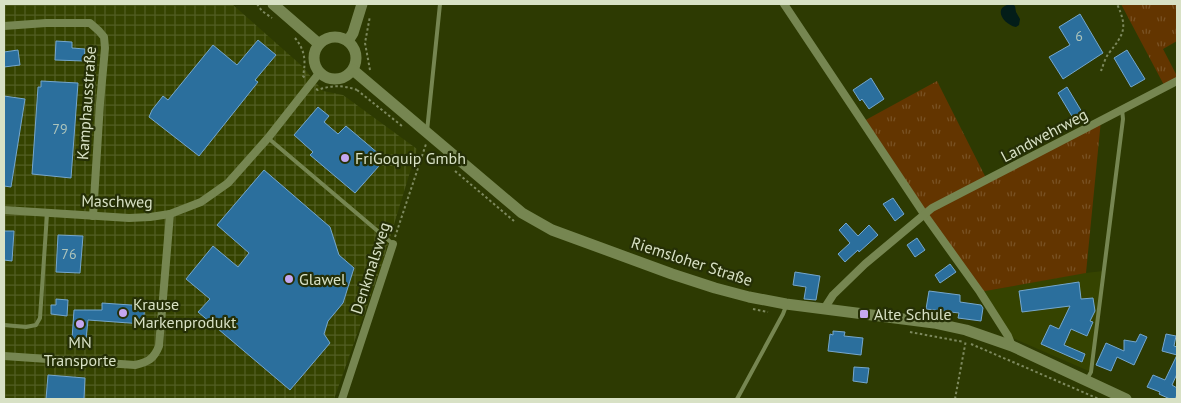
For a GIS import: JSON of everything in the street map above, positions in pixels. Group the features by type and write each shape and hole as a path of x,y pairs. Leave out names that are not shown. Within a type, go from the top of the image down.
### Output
{"main road":[{"path":"273,4 319,44"},
{"path":"348,41 353,33 362,4"},
{"path":"336,36 348,41 356,51 356,64 353,70 337,79 320,72 314,55 319,44 336,36"},
{"name":"Riemsloher Straße","path":"353,70 423,137 522,213 552,230 715,288 749,297 786,304 934,323 966,330 1012,346 1126,399"}],"street":[{"path":"784,4 924,214 980,292 1008,336 1012,346"},
{"name":"Kamphausstraße","path":"4,26 36,23 90,23 104,37 106,48 100,103 93,216"},
{"name":"Maschweg","path":"4,210 129,218 170,214 201,202 228,183 268,138 320,72"},
{"name":"Landwehrweg","path":"824,309 833,295 865,264 924,214 1177,81"},
{"path":"4,356 135,365 147,363 155,355 159,346 170,214"},
{"name":"Denkmalsweg","path":"342,399 393,244"}],"lane":[{"path":"423,137 440,4"},
{"path":"1086,380 1091,372 1122,109"},
{"path":"268,138 393,244"},
{"path":"4,325 36,325 40,318 47,213"},
{"path":"737,399 783,314 786,304"}],"path":[{"path":"257,4 262,11 272,18"},
{"path":"1101,71 1108,54 1121,40 1123,30 1122,18 1117,4"},
{"path":"357,90 371,72 365,43 371,12"},
{"path":"291,34 301,45 305,56 303,76 318,90 335,86 346,86 357,90 403,127"},
{"name":"Denkmalsweg","path":"393,244 426,146 423,137"},
{"path":"955,399 966,342 966,330"}],"shaded area":[{"path":"4,4 232,4 302,66 323,91 343,95 417,149 382,264 334,399 4,399"},
{"path":"1103,271 1091,372 1008,336 980,292 1076,274"}],"green space":[{"path":"1121,4 1177,4 1177,41 1163,49 1177,76 1177,81 1165,87"},
{"path":"937,81 987,180 1101,120 1086,273 980,292 862,122"}],"water":[{"path":"1012,4 1015,6 1020,19 1019,25 1016,27 1003,19 1001,15 1002,8"}],"building":[{"path":"1080,14 1103,53 1063,79 1049,57 1070,45 1059,27"},
{"path":"258,40 276,55 255,80 258,82 199,156 149,117 163,96 168,100 213,45 237,65"},
{"path":"56,41 72,42 72,48 85,49 84,61 55,60"},
{"path":"18,50 20,65 4,67 4,52"},
{"path":"1127,50 1145,79 1131,87 1114,58"},
{"path":"871,78 884,99 869,109 862,99 860,101 853,90"},
{"path":"41,81 78,83 71,178 32,174 38,87 41,87"},
{"path":"1067,87 1085,117 1076,123 1058,93"},
{"path":"4,96 25,99 11,187 4,186"},
{"name":"FriGoquip Gmbh","path":"318,107 329,116 324,122 338,134 346,126 379,154 373,161 379,166 355,193 310,155 313,152 294,135"},
{"name":"Glawel","path":"264,170 330,227 339,255 354,268 343,303 328,321 324,334 330,343 290,390 198,312 210,299 186,279 213,246 238,267 249,253 217,225"},
{"path":"893,198 904,214 895,221 883,204"},
{"path":"846,223 858,236 869,225 878,235 845,262 838,254 850,243 839,230"},
{"path":"4,231 14,231 12,261 4,260"},
{"path":"58,235 83,236 80,273 56,272"},
{"path":"917,238 925,250 915,257 907,245"},
{"path":"950,264 956,272 940,283 935,275"},
{"path":"795,272 820,276 816,300 804,299 806,287 793,285"},
{"path":"1079,282 1081,299 1093,298 1095,311 1090,321 1093,322 1087,336 1071,329 1064,345 1085,354 1082,362 1041,344 1050,325 1059,329 1070,306 1022,312 1019,291"},
{"path":"929,291 960,295 960,302 981,305 983,308 981,321 958,318 959,313 926,309"},
{"path":"56,299 68,300 67,316 51,314 51,305 56,305"},
{"path":"102,303 145,306 143,324 88,320 86,340 72,339 74,310 102,310"},
{"path":"833,331 845,332 844,336 863,338 861,355 828,351 830,334 833,335"},
{"path":"1140,334 1147,337 1134,365 1117,357 1111,371 1096,365 1106,343 1124,351 1124,340 1136,342"},
{"path":"1166,334 1176,336 1174,346 1177,347 1177,355 1162,351"},
{"path":"1177,355 1177,374 1172,385 1177,388 1177,395 1175,399 1170,399 1159,394 1160,392 1147,387 1153,375 1165,380"},
{"path":"854,367 869,368 867,383 853,381"},
{"path":"48,375 85,378 84,399 46,399"}],"place":[{"name":"FriGoquip Gmbh","path":"345,158"},
{"name":"Glawel","path":"289,279"},
{"name":"Krause Markenprodukt","path":"123,313"},
{"name":"Alte Schule","path":"864,314"},
{"name":"MN Transporte","path":"80,324"}]}
